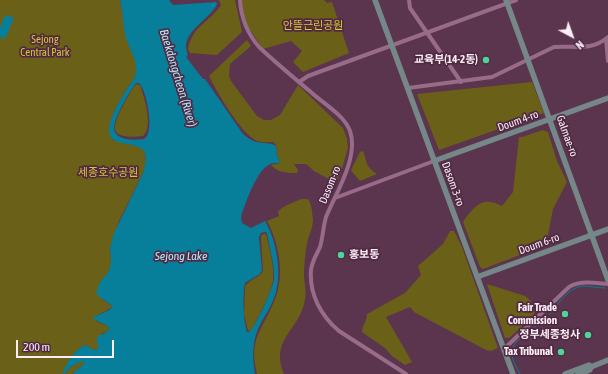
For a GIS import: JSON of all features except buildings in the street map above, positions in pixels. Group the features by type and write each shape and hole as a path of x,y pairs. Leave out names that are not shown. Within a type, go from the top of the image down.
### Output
{"street":[{"name":"Dasom-ro","path":"240,0 242,18 251,37 264,52 341,118 350,131 352,138 352,153 326,218 320,247 311,269 314,295 318,306 332,325 339,331 406,374"},
{"name":"Dasom 3-ro","path":"376,0 434,162 513,374"},
{"path":"409,0 410,8 462,82"},
{"path":"299,82 308,76 392,46 506,2 516,0"},
{"name":"Galmae-ro","path":"506,2 608,280"},
{"path":"408,88 492,77 554,47 588,47 596,45 607,38 608,61"},
{"name":"Doum 4-ro","path":"434,162 608,98"},
{"path":"335,198 434,162"},
{"name":"Doum 6-ro","path":"477,277 608,229"},
{"path":"504,349 569,287 584,282 608,284"},
{"path":"565,374 577,373 589,365 592,367 608,360"}],"green space":[{"name":"Sejong Central Park","path":"0,0 120,0 128,44 137,67 137,72 134,78 117,106 111,120 110,127 110,134 113,140 135,145 145,151 146,164 119,221 110,247 111,262 106,276 102,299 112,307 97,315 96,321 108,326 109,329 108,332 102,333 98,348 95,350 85,345 77,351 71,358 62,374 0,374"},
{"path":"219,0 235,0 242,32 217,55 190,53 188,49 193,35 221,5"},
{"name":"안뜰근린공원","path":"242,0 324,0 327,3 332,2 349,53 303,72 293,62 302,51 291,41 263,49 242,18"},
{"path":"247,40 251,46 230,64 229,76 231,81 257,116 264,120 271,120 280,115 298,85 343,128 347,139 348,148 336,183 314,171 306,164 294,164 298,170 297,173 283,172 274,168 271,165 280,163 276,145 273,142 259,142 251,137 237,122 223,102 209,76"},
{"path":"532,82 544,113 439,150 417,94"},
{"name":"세종호수공원","path":"136,84 140,85 146,104 148,126 143,136 133,137 121,135 116,132 115,128 118,115"},
{"path":"543,130 548,132 557,161 567,182 553,209 546,245 483,269 480,267 463,222 474,208 482,203 492,202 502,206 513,192 519,137"},
{"path":"363,151 368,166 377,174 360,181 351,170 360,152"},
{"path":"301,199 308,199 311,206 313,219 305,256 305,301 301,314 282,344 280,353 284,374 257,374 254,351 256,342 258,334 275,299 280,280 279,259 275,239 267,221 279,216 278,211 285,206"},
{"path":"450,231 454,231 462,247 498,348 491,351 486,350 414,312 410,307 386,317 412,362 405,365 392,356 385,348 362,332 367,314 405,293 421,275 418,266 443,244"},
{"path":"266,234 270,251 273,281 267,299 252,330 248,331 244,314 245,286 263,271 261,236"},
{"path":"487,284 525,296 531,301 535,311 533,317 509,338 505,338"},
{"path":"83,360 85,363 72,374 64,374 72,366"}],"water":[{"name":"Sejong Lake","path":"120,0 169,0 173,5 216,2 217,4 213,10 187,40 186,47 188,55 186,57 203,79 205,79 243,134 249,139 260,143 276,146 280,163 273,163 269,165 259,175 251,189 241,217 242,223 251,228 265,221 273,238 278,269 277,289 274,298 258,329 254,341 253,361 255,374 72,374 85,363 83,361 72,366 64,374 62,374 68,362 77,351 85,345 95,350 98,348 98,336 107,332 109,329 108,326 93,319 95,316 108,311 112,307 97,295 97,290 100,282 109,271 111,262 110,247 114,233 143,173 146,159 143,150 140,148 116,141 110,135 109,127 112,118 121,99 135,77 136,71 135,60 125,34","holes":["136,83 139,83 142,87 149,112 149,129 147,135 144,139 137,140 120,137 117,135 114,128 121,107","261,233 267,233 272,256 274,279 271,291 259,316 252,329 247,332 243,299 244,288 245,283 260,274 262,270 259,237"]},
{"path":"5,15 14,18 5,39 0,37 0,28"}],"waterway":[{"path":"550,314 564,297 577,287 583,286 605,288"},
{"path":"520,374 512,354 514,346 516,342 544,319"}],"place":[{"name":"교육부(14-2동)","path":"486,60"},
{"name":"홍보동","path":"341,255"},
{"name":"Fair Trade Commission","path":"565,314"},
{"name":"정부세종청사","path":"588,335"},
{"name":"Tax Tribunal","path":"561,352"}],"water label":[{"name":"Baekdongcheon (River)","path":"178,78"}]}
